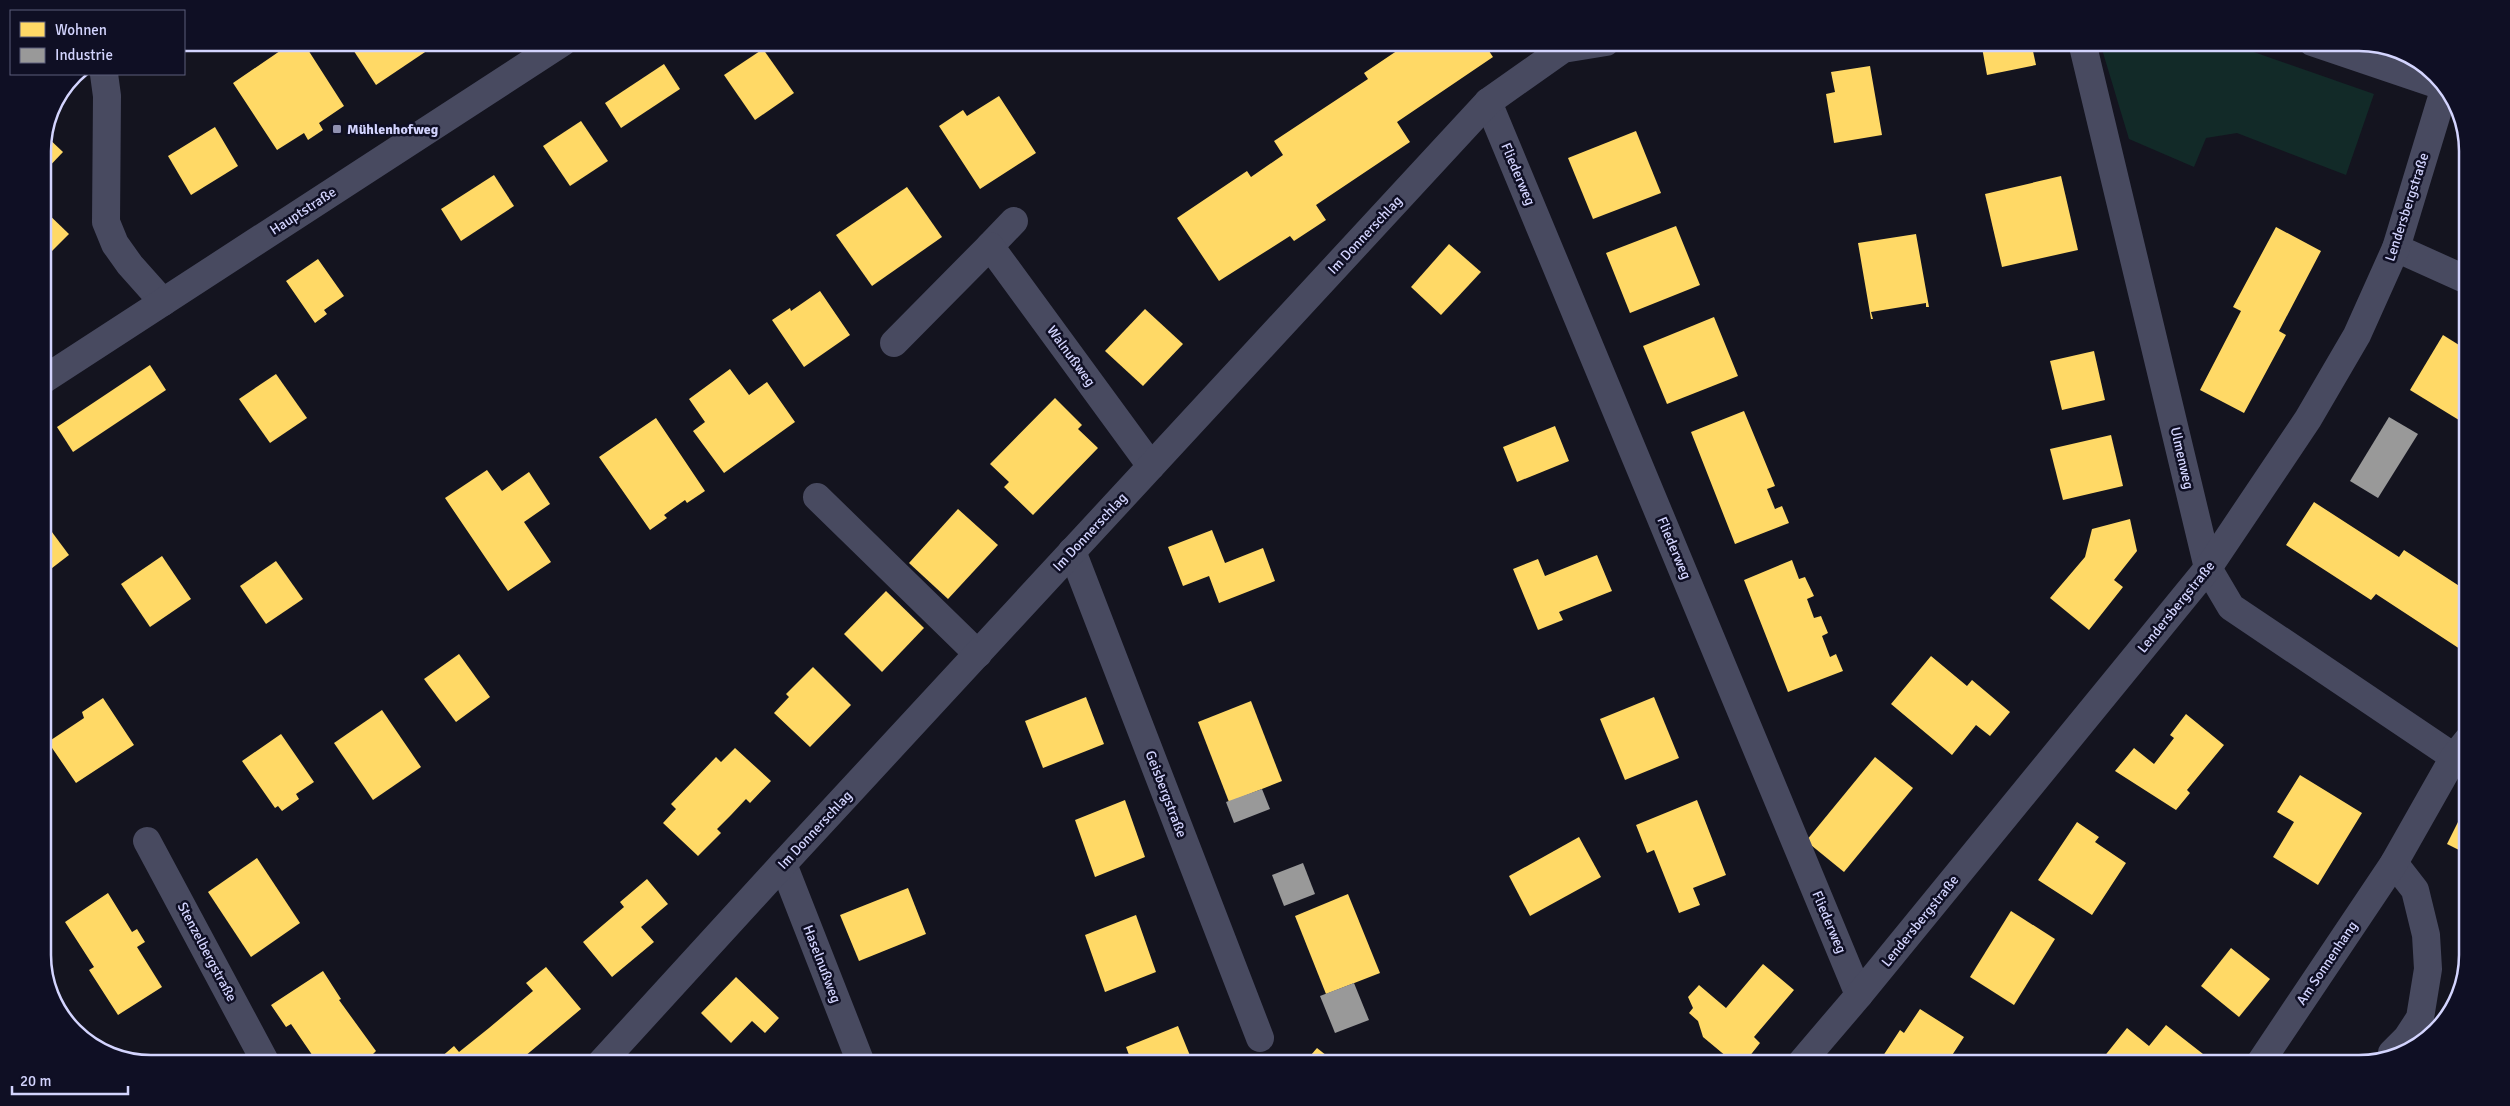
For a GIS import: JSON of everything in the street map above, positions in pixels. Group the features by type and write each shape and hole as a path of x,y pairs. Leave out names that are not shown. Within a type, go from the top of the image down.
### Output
{"street":[{"name":"Hauptstraße","path":"51,375 549,51"},
{"name":"Im Donnerschlag","path":"609,1055 783,864 1488,102 1554,51"},
{"name":"Ulmenweg","path":"2084,51 2208,568 2231,607 2459,748"},
{"path":"2339,51 2431,82"},
{"path":"104,75 107,96 106,222 115,244 130,265 162,302"},
{"name":"Lendersbergstraße","path":"1808,1055 1859,995 2208,568 2308,419 2357,335 2396,248 2442,96"},
{"name":"Fliederweg","path":"1488,102 1859,995"},
{"path":"894,343 1014,221"},
{"name":"Walnußweg","path":"990,246 1151,466"},
{"path":"2396,248 2459,276"},
{"path":"817,497 978,654"},
{"name":"Geisbergstraße","path":"1072,551 1260,1038"},
{"name":"Am Sonnenhang","path":"2266,1055 2394,863 2459,752"},
{"name":"Stenzelbergstraße","path":"147,841 261,1055"},
{"path":"2394,863 2415,890 2426,935 2428,969 2420,1018 2407,1038 2400,1045"},
{"name":"Haselnußweg","path":"783,864 857,1055"}],"green space":[{"path":"2103,51 2251,51 2374,94 2346,175 2237,133 2206,138 2194,167 2129,139"}],"building: Wohnen":[{"path":"280,51 309,51 344,106 319,123 323,130 308,140 304,133 277,150 233,83"},
{"path":"354,51 427,51 376,85"},
{"path":"760,51 764,51 794,93 755,120 724,75"},
{"path":"1397,51 1489,51 1493,57 1397,122 1410,142 1316,205 1326,220 1294,241 1290,236 1219,281 1177,218 1247,171 1251,177 1283,155 1274,141 1368,79 1364,73"},
{"path":"1983,51 2033,51 2036,65 1987,75"},
{"path":"664,64 680,89 621,128 605,103"},
{"path":"1870,66 1882,135 1834,143 1826,94 1835,92 1831,72"},
{"path":"999,96 1036,153 980,189 939,126 963,110 967,116"},
{"path":"581,121 608,161 570,186 543,146"},
{"path":"215,127 238,166 191,195 168,156"},
{"path":"1636,131 1661,193 1593,219 1568,158"},
{"path":"52,141 63,152 51,165"},
{"path":"494,175 514,206 461,241 441,209"},
{"path":"2061,176 2078,250 2002,267 1985,194"},
{"path":"907,187 942,237 872,286 836,235"},
{"path":"51,217 69,234 51,252"},
{"path":"1676,226 1700,285 1630,313 1606,253"},
{"path":"2276,227 2321,251 2279,331 2286,335 2244,413 2200,390 2241,311 2233,307"},
{"path":"1916,234 1929,307 1926,307 1926,303 1871,312 1873,319 1871,319 1858,243"},
{"path":"1449,244 1481,272 1441,315 1411,287"},
{"path":"318,259 344,296 324,310 327,314 315,323 286,281"},
{"path":"820,291 850,335 804,367 772,320 790,308 791,311"},
{"path":"1145,309 1183,344 1143,386 1105,351"},
{"path":"1714,317 1738,376 1667,404 1643,346"},
{"path":"2443,335 2459,345 2459,420 2410,390"},
{"path":"2094,351 2105,400 2062,410 2050,361"},
{"path":"150,365 166,390 73,452 57,427"},
{"path":"730,369 749,395 767,382 795,422 724,473 693,431 705,422 689,399"},
{"path":"276,374 307,418 270,443 239,399"},
{"path":"1055,398 1082,425 1078,429 1098,448 1033,515 1004,487 1009,482 990,464"},
{"path":"1744,411 1775,486 1767,489 1775,509 1782,506 1789,523 1735,544 1691,432"},
{"path":"656,418 705,491 687,503 685,500 664,515 667,518 650,530 599,457"},
{"path":"1555,426 1569,461 1517,482 1503,447"},
{"path":"2111,435 2123,486 2063,500 2050,449"},
{"path":"487,470 502,491 529,472 550,504 524,522 551,562 508,591 445,498"},
{"path":"2314,502 2399,557 2404,550 2459,586 2459,648 2376,594 2371,600 2286,545"},
{"path":"958,509 998,545 948,599 909,563"},
{"path":"2130,519 2137,551 2114,580 2123,587 2089,630 2050,598 2085,557 2092,529"},
{"path":"1212,530 1225,563 1263,548 1275,581 1219,603 1209,576 1183,586 1168,547"},
{"path":"51,531 69,555 51,569"},
{"path":"1597,555 1612,591 1559,612 1563,620 1538,630 1513,569 1538,559 1545,576"},
{"path":"162,556 191,599 150,627 121,584"},
{"path":"1792,560 1799,579 1805,577 1814,596 1807,599 1814,618 1821,616 1828,633 1822,636 1830,657 1836,654 1843,671 1788,692 1744,580"},
{"path":"276,561 303,599 266,624 240,586"},
{"path":"886,591 924,628 882,672 844,634"},
{"path":"459,654 490,697 456,722 424,679"},
{"path":"1931,656 1967,686 1972,680 2010,712 1990,736 1976,725 1952,755 1891,704"},
{"path":"813,667 851,705 810,747 774,713 789,697 786,694"},
{"path":"1086,697 1104,744 1043,768 1025,721"},
{"path":"1654,697 1679,758 1625,780 1600,719"},
{"path":"103,698 134,745 76,783 51,746 51,740 84,718 82,712"},
{"path":"1251,701 1282,781 1229,802 1198,722"},
{"path":"382,710 421,767 373,800 334,743"},
{"path":"2186,714 2224,745 2187,790 2190,793 2176,810 2115,771 2134,748 2154,764 2174,738 2170,735"},
{"path":"281,734 314,782 296,794 299,799 282,811 278,806 275,808 242,761"},
{"path":"735,748 771,781 750,803 746,799 717,829 721,833 698,856 663,823 676,809 671,804 716,757 721,762"},
{"path":"1875,757 1913,788 1844,872 1806,841"},
{"path":"2300,775 2362,813 2318,885 2273,857 2294,822 2277,812"},
{"path":"1125,800 1145,857 1095,877 1075,820"},
{"path":"1697,800 1726,875 1693,888 1700,905 1679,913 1654,850 1647,853 1636,825"},
{"path":"2459,820 2459,850 2447,844"},
{"path":"2077,822 2099,837 2095,842 2126,863 2092,915 2038,880"},
{"path":"1579,837 1601,877 1530,916 1509,876"},
{"path":"257,858 300,923 251,957 208,892"},
{"path":"647,879 668,904 641,927 654,942 612,977 583,942 624,907 620,902"},
{"path":"908,888 926,934 859,961 840,915"},
{"path":"108,893 132,932 137,929 145,942 137,947 162,987 118,1015 89,970 94,967 65,922"},
{"path":"1348,894 1380,973 1326,994 1295,916"},
{"path":"2011,911 2055,939 2014,1005 1970,977"},
{"path":"1136,915 1156,972 1105,992 1085,935"},
{"path":"2231,948 2270,979 2239,1017 2201,986"},
{"path":"1763,964 1794,990 1754,1037 1760,1043 1751,1055 1725,1055 1703,1037 1698,1021 1689,1013 1693,1008 1688,997 1699,985 1726,1008"},
{"path":"546,967 581,1009 526,1055 444,1055 454,1046 459,1052 533,991 526,983"},
{"path":"323,971 341,999 339,1000 376,1051 372,1055 312,1055 291,1024 286,1027 271,1005"},
{"path":"736,977 779,1018 765,1033 752,1021 731,1043 701,1013"},
{"path":"1920,1009 1964,1037 1952,1055 1884,1055 1900,1030 1904,1033"},
{"path":"2166,1025 2203,1054 2105,1055 2127,1028 2149,1046"},
{"path":"1178,1026 1190,1055 1129,1055 1126,1047"},
{"path":"1317,1048 1326,1055 1311,1055"}],"building: Industrie":[{"path":"2389,417 2418,434 2378,498 2350,481"},
{"path":"1262,789 1270,809 1234,823 1226,802"},
{"path":"1303,863 1315,894 1284,906 1272,875"},
{"path":"1354,983 1369,1020 1335,1033 1320,996"}],"place":[{"name":"Mühlenhofweg","path":"337,129"}]}
